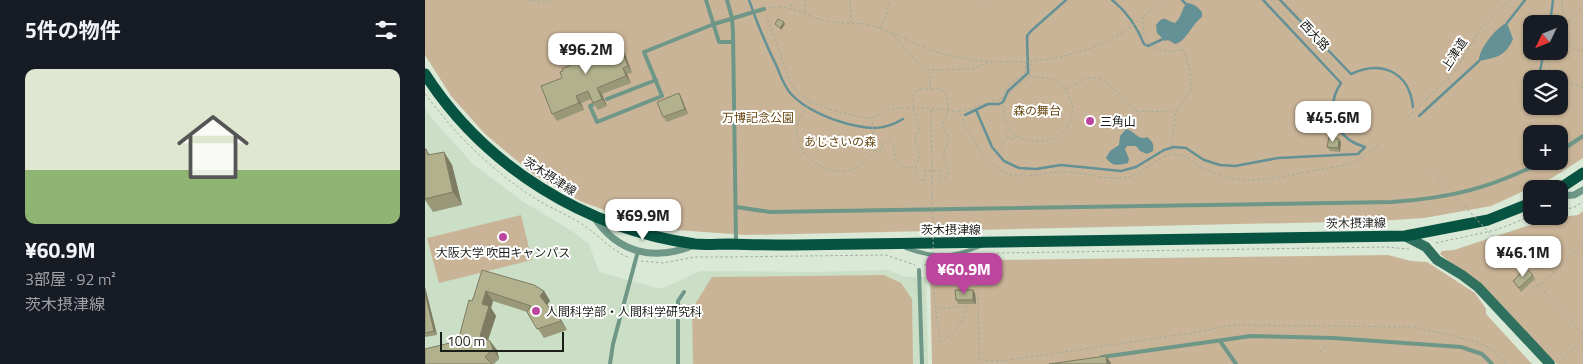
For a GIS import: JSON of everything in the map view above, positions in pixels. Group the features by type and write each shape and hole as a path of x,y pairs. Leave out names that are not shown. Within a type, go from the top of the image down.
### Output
{"main road":[{"name":"茨木摂津線","path":"425,74 448,106 484,145 530,182 594,217 642,234 697,244 1405,236 1488,220 1523,206"},
{"path":"1568,184 1583,173"},
{"path":"1405,236 1426,247 1437,260 1478,287 1550,364"}],"street":[{"path":"1568,195 1574,195 1583,190"},
{"path":"594,217 603,230 621,244 638,251 660,254 679,251 697,244"}],"lane":[{"path":"706,0 719,42 733,42"},
{"path":"727,0 732,18 733,42 737,208 736,244"},
{"path":"592,105 590,106 597,122 662,96 644,52 714,24 764,9"},
{"path":"607,100 656,80"},
{"path":"1568,146 1583,136"},
{"path":"737,208 770,212 1393,202 1426,200 1454,195 1497,182 1524,170"},
{"path":"610,364 613,344 638,251"},
{"path":"919,270 922,364"},
{"path":"678,364 677,301 684,292"},
{"path":"1096,358 1251,336 1333,338 1461,347 1482,354 1492,364"},
{"path":"1220,341 1236,364"}],"path":[{"path":"528,0 545,2 550,0"},
{"path":"791,7 793,0"},
{"path":"804,0 806,3 805,14"},
{"path":"850,0 851,23"},
{"path":"879,28 886,16 890,0"},
{"path":"981,0 991,0"},
{"path":"1026,60 1025,72 1007,87 1001,100 988,101 959,112 931,109 891,109 872,118 860,117 810,102 798,93 789,81 764,9 780,6 791,7 826,21 879,28 939,53 989,62 1062,57 1087,50 1110,40 1132,26 1162,0"},
{"name":"西大路","path":"1271,0 1347,82"},
{"name":"上津道","path":"1408,117 1454,73 1481,28 1511,0"},
{"path":"1563,0 1564,15"},
{"path":"1568,21 1583,8"},
{"path":"1143,16 1143,33 1152,47 1170,52 1183,49 1190,70 1190,91 1176,112 1170,154"},
{"path":"891,33 920,65 930,70 973,69 989,62"},
{"path":"1568,42 1570,46 1578,51 1583,51"},
{"path":"1030,77 1031,60"},
{"path":"1548,60 1549,70 1557,77 1583,88"},
{"path":"930,70 930,89"},
{"path":"1030,77 1046,78 1057,82 1066,89 1073,105 1071,122 1065,131 1058,136 1042,142 1029,142 1016,135 1009,128 1003,114 1003,106 1011,91 1030,77"},
{"path":"1066,89 1079,81 1095,78 1106,83 1136,111 1176,112"},
{"path":"930,89 944,91 947,98 948,116 942,125 949,139 943,156 949,166 949,172 940,181 940,171 925,170 924,181 915,175 915,168 920,157 914,141 915,135 920,128 914,114 913,97 915,92 930,89"},
{"path":"810,102 797,123 798,143 807,156 829,170 853,169 866,162 874,151 872,118"},
{"path":"931,109 934,296 940,342 950,336 959,326 963,320 967,305 936,309"},
{"path":"959,112 982,154 995,166 1017,176 1066,172 1121,178 1144,171 1170,154 1182,155 1202,168 1224,176 1246,180 1260,180 1345,165 1355,161 1378,145"},
{"path":"997,152 1007,137 1005,134 1009,128"},
{"path":"1007,137 1014,138 1016,135"},
{"path":"874,151 881,150 883,144 888,141 893,144 896,162 904,167 915,168"},
{"path":"1431,171 1527,273"},
{"path":"1568,209 1583,202"},
{"path":"1433,244 1488,232 1523,219"},
{"path":"1525,295 1534,287 1539,286 1583,244"},
{"path":"956,270 958,277 967,281 967,294"},
{"path":"1534,280 1583,334"},
{"path":"1320,352 1333,338"},
{"path":"1557,364 1583,340"}],"shaded area":[{"name":"大阪大学 吹田キャンパス","path":"425,108 433,120 474,165 522,201 572,231 589,244 599,272 661,289 700,271 816,272 887,270 906,277 926,277 928,364 425,364"}],"green space":[{"name":"万博記念公園","path":"425,0 1583,0 1583,158 1568,168 1568,125 1523,125 1523,170 1564,170 1548,180 1523,180 1523,191 1491,206 1424,218 1378,221 746,235 676,230 639,222 582,202 534,175 485,134 451,96 425,55"},
{"path":"1583,211 1583,364 1557,364 1483,289 1440,254 1442,251 1454,250 1530,225 1568,225 1568,216 1578,215"},
{"path":"521,215 532,260 439,283 427,238"},
{"path":"1388,255 1411,261 1427,262 1475,293 1486,309 1486,314 1532,364 932,364 930,272 970,271 994,260"},
{"path":"884,275 901,283 912,299 913,364 693,364 692,309 712,277"}],"water":[{"path":"1188,3 1194,5 1202,12 1202,17 1179,43 1175,44 1168,40 1165,41 1157,33 1156,25 1163,19 1175,23"},
{"path":"1507,23 1513,39 1510,45 1500,55 1479,61 1489,39"},
{"path":"1126,129 1141,138 1147,137 1151,140 1153,151 1147,154 1140,151 1136,146 1127,146 1125,149 1129,159 1128,163 1113,164 1106,158 1110,151 1119,145 1120,136"}],"building":[{"path":"778,19 784,22 780,28 775,24"},
{"path":"616,37 628,66 623,68 626,76 597,88 602,99 593,103 588,91 576,96 579,103 552,114 541,86 562,78 560,72 563,71 562,69 571,65 567,56"},
{"path":"679,93 685,109 663,117 657,102"},
{"path":"1329,137 1339,139 1338,148 1327,147"},
{"path":"425,149 428,155 444,152 453,192 425,199"},
{"path":"1526,268 1533,275 1519,288 1513,281"},
{"path":"482,270 534,285 544,291 540,296 554,314 557,313 561,321 537,329 527,312 531,306 486,291 482,304 489,306 480,336 490,341 493,349 485,357 492,364 425,364 425,349 458,341 469,300 472,301"},
{"path":"955,290 973,290 973,300 956,300"},
{"path":"425,293 434,331 425,333"},
{"path":"1106,356 1107,364 1049,364"}],"waterway":[{"path":"749,0 783,81 797,99 810,109 825,116 856,126 883,127 903,119"},
{"path":"965,115 988,104 1003,102 1008,91 1028,73 1027,36 1066,0"},
{"path":"1112,0 1131,20 1144,44 1148,46 1163,39"},
{"path":"1182,0 1186,4"},
{"path":"976,110 992,147 1004,161 1019,168 1036,169 1061,165 1121,171 1136,167 1164,150 1174,147 1186,148 1204,160 1220,165 1235,166 1278,158 1358,154 1365,147 1353,143 1341,133 1334,119 1334,97 1341,83 1263,0"},
{"path":"1280,0 1351,74 1373,68 1383,69 1400,77 1406,85 1413,107"},
{"path":"1507,23 1525,0"},
{"path":"1551,15 1553,0"},
{"path":"1540,70 1542,60"},
{"path":"1419,116 1479,61"}],"place":[{"name":"三角山","path":"1090,121"},
{"name":"大阪大学 吹田キャンパス","path":"503,237"},
{"name":"人間科学部・人間科学研究科","path":"536,311"}],"park label":[{"name":"森の舞台","path":"1037,110"},
{"name":"あじさいの森","path":"840,141"}]}
